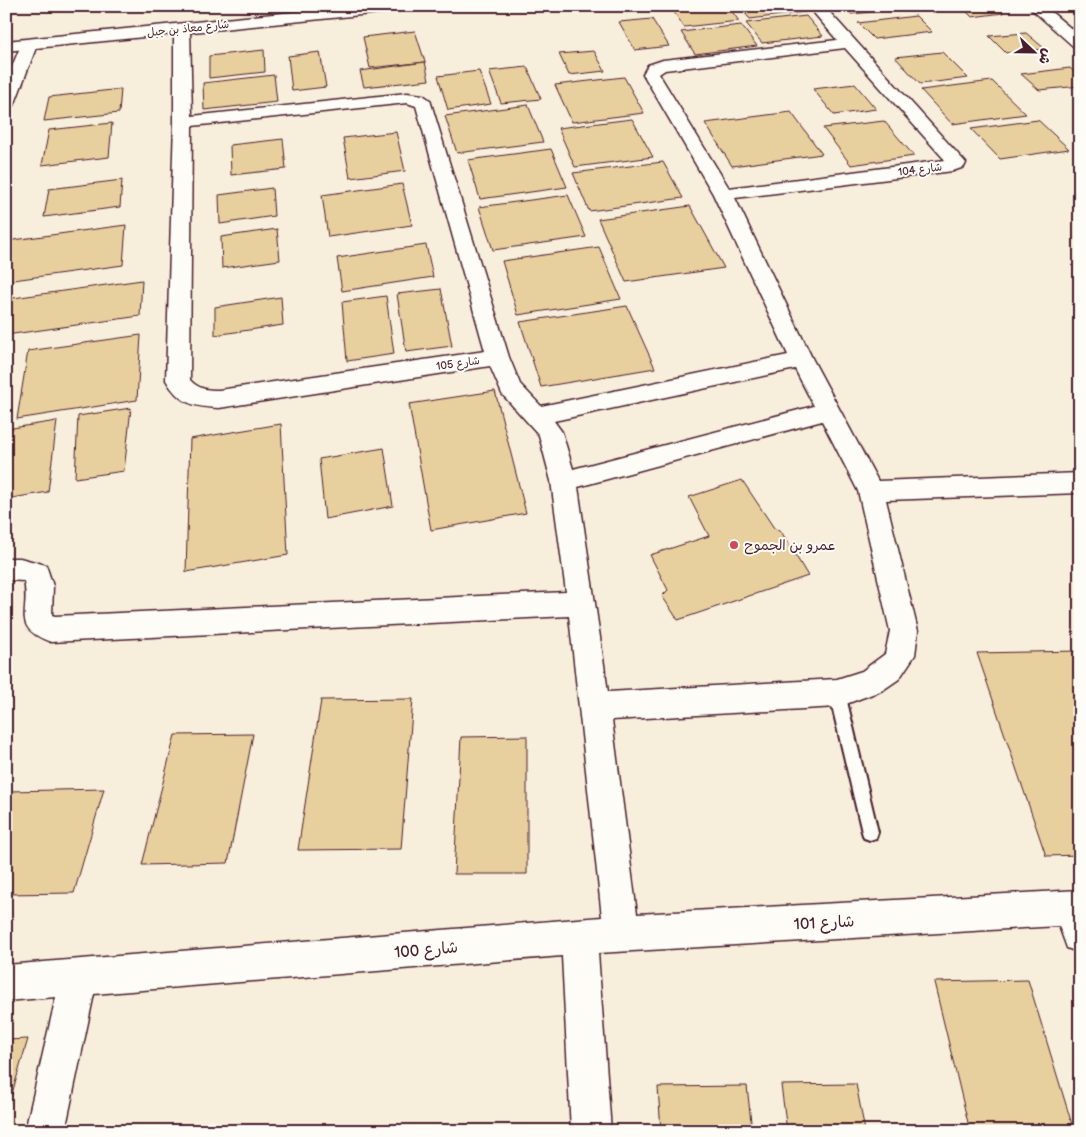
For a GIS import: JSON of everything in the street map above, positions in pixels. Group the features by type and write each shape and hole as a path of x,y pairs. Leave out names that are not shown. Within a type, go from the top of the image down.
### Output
{"street":[{"name":"شارع 104","path":"723,194 953,165 957,162 815,6"},
{"path":"1035,6 1080,44"},
{"name":"شارع معاذ بن جبل","path":"6,46 394,7"},
{"path":"1059,27 1080,24"},
{"name":"شارع 105","path":"182,29 183,122 178,380 182,388 189,394 200,398 219,399 498,357 421,101 407,98 183,122"},
{"path":"595,707 837,693 863,686 887,670 900,655 904,631 870,491 802,360 723,194 650,74 651,70 663,65 850,43"},
{"path":"6,103 29,45"},
{"path":"498,357 510,388 550,432 564,481 582,603 622,933"},
{"path":"536,416 802,360"},
{"path":"564,481 828,411"},
{"path":"870,491 1080,483"},
{"path":"6,570 20,569 36,573 39,586 38,621 51,629 582,603"},
{"name":"شارع 101","path":"579,937 622,933 1076,917"},
{"path":"579,937 591,1131"},
{"name":"شارع 100","path":"6,983 579,937"},
{"path":"45,1131 79,977"}],"lane":[{"path":"837,693 870,832"}],"building":[{"path":"670,6 728,6 739,21 684,27"},
{"path":"739,6 801,6 806,12 750,19"},
{"path":"844,6 878,6 883,11 851,14"},
{"path":"961,6 995,6 1003,13 972,17"},
{"path":"806,16 823,36 762,43 746,23"},
{"path":"916,16 932,32 874,39 858,23"},
{"path":"652,19 669,46 635,50 619,22"},
{"path":"741,25 757,46 695,54 681,32"},
{"path":"415,31 425,62 370,68 363,37"},
{"path":"1026,33 1045,49 1006,53 989,36"},
{"path":"264,50 265,72 209,78 209,56"},
{"path":"594,51 605,71 569,75 559,54"},
{"path":"320,52 326,87 292,91 288,56"},
{"path":"942,52 968,78 920,84 895,57"},
{"path":"425,62 429,80 364,87 360,71"},
{"path":"527,67 541,99 501,103 489,71"},
{"path":"1070,68 1080,77 1080,86 1039,90 1021,74"},
{"path":"479,71 491,104 448,110 438,76"},
{"path":"274,75 277,102 204,110 203,83"},
{"path":"624,77 644,113 572,122 555,85"},
{"path":"992,81 1026,114 952,124 921,90"},
{"path":"855,84 876,109 834,115 813,89"},
{"path":"121,89 119,113 44,121 49,97"},
{"path":"528,105 543,142 457,153 445,116"},
{"path":"791,112 822,154 732,166 705,123"},
{"path":"632,119 653,157 575,167 558,128"},
{"path":"1038,120 1069,149 1000,159 971,129"},
{"path":"884,121 914,156 851,165 823,128"},
{"path":"112,123 109,157 42,165 49,130"},
{"path":"396,132 405,171 350,178 343,138"},
{"path":"283,139 286,169 231,175 230,145"},
{"path":"551,149 567,187 480,199 468,160"},
{"path":"663,162 683,198 589,211 573,173"},
{"path":"122,180 120,207 44,217 49,189"},
{"path":"402,184 412,225 328,237 322,195"},
{"path":"272,188 274,216 220,224 219,195"},
{"path":"568,195 586,237 493,250 479,207"},
{"path":"690,206 724,268 626,282 598,219"},
{"path":"126,225 123,265 6,281 6,241"},
{"path":"277,229 280,260 222,268 221,237"},
{"path":"426,245 433,277 342,291 337,258"},
{"path":"599,247 621,299 518,315 502,261"},
{"path":"142,280 140,316 6,335 6,299"},
{"path":"441,289 452,346 406,352 397,294"},
{"path":"386,296 394,354 347,361 342,302"},
{"path":"281,297 283,325 215,335 215,307"},
{"path":"627,306 655,368 541,387 520,322"},
{"path":"141,335 137,400 17,419 28,351"},
{"path":"495,391 526,513 431,530 409,404"},
{"path":"131,408 124,471 75,478 78,416"},
{"path":"57,421 48,492 6,499 6,429"},
{"path":"281,424 288,555 186,572 190,439"},
{"path":"384,448 393,506 325,519 319,459"},
{"name":"عمرو بن الجموح","path":"742,480 774,528 782,533 808,576 678,620 662,596 668,590 650,555 709,536 689,497"},
{"path":"1080,651 1080,855 1046,856 977,653"},
{"path":"413,699 401,849 298,850 321,700"},
{"path":"253,734 228,863 142,865 175,735"},
{"path":"527,736 527,874 454,874 461,737"},
{"path":"104,789 74,893 6,894 6,799 9,791"},
{"path":"1028,980 1074,1131 970,1131 934,982"},
{"path":"28,1039 6,1114 6,1040"},
{"path":"856,1084 865,1131 787,1131 781,1085"},
{"path":"747,1086 752,1131 661,1131 658,1087"}],"place":[{"name":"عمرو بن الجموح","path":"734,545"}]}
